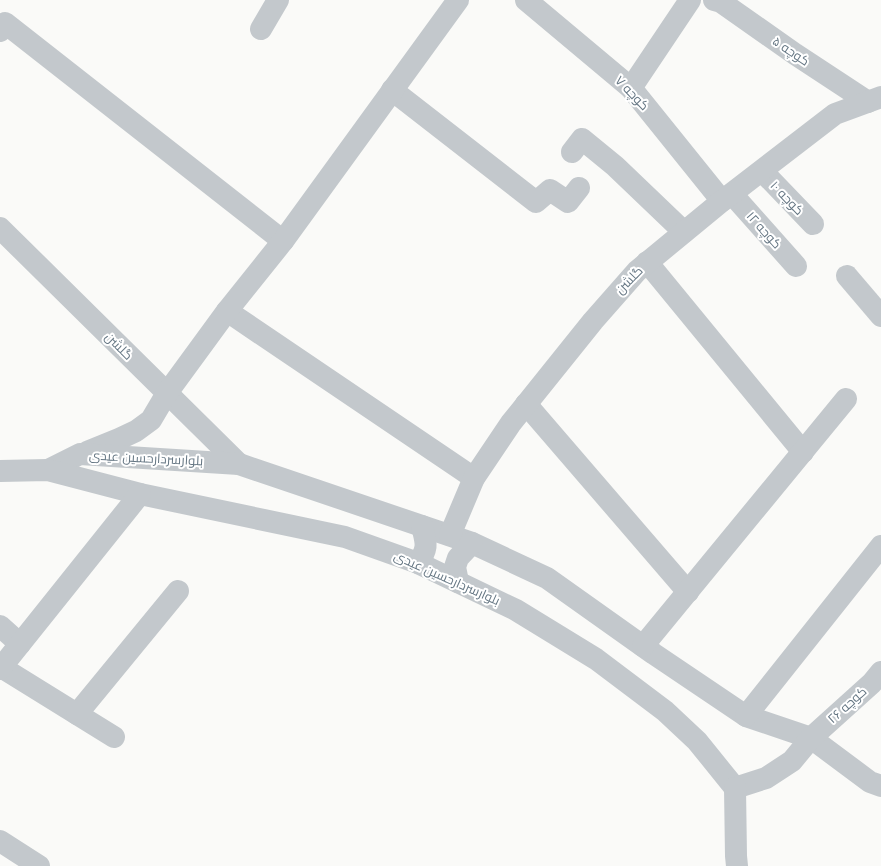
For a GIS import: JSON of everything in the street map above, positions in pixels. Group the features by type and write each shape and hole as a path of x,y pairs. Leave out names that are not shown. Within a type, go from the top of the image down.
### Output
{"street":[{"path":"261,29 278,0"},
{"path":"80,454 136,431 151,420 167,393 227,311 283,241 458,0"},
{"name":"کوچه ۷","path":"526,0 631,88 727,198"},
{"path":"631,88 690,0"},
{"name":"کوچه ۵","path":"714,0 721,2 796,54 874,100"},
{"path":"3,27 283,241"},
{"path":"392,90 536,202 550,190 568,202 579,188"},
{"name":"گلشن","path":"450,535 474,478 511,423 593,321 637,270 835,114 874,100"},
{"path":"572,152 582,140 615,166 684,232"},
{"name":"کوچه ۱۰","path":"762,171 813,224"},
{"name":"کوچه ۱۲","path":"727,198 796,266"},
{"name":"گلشن","path":"0,228 239,464"},
{"path":"647,262 803,452"},
{"path":"847,276 881,316"},
{"path":"227,311 474,478"},
{"path":"643,646 846,399"},
{"path":"526,404 688,592"},
{"name":"بلوارسردارحسین عیدی","path":"48,470 80,454 239,464 450,535 547,578 746,716 811,738 870,782 881,786"},
{"path":"0,471 48,470"},
{"name":"بلوارسردارحسین عیدی","path":"48,470 140,494 345,537 418,563 516,610 596,659 665,711 697,741 734,788"},
{"path":"114,737 1,668 140,494"},
{"path":"418,563 424,554 426,544 422,526"},
{"path":"458,582 455,567 458,558 472,544"},
{"path":"746,716 881,546"},
{"path":"77,714 178,591"},
{"path":"0,626 20,644"},
{"name":"کوچه ۲۶","path":"734,788 766,778 792,761 811,738 872,683 881,672"},
{"path":"734,788 737,866"},
{"path":"0,841 39,866"}]}
